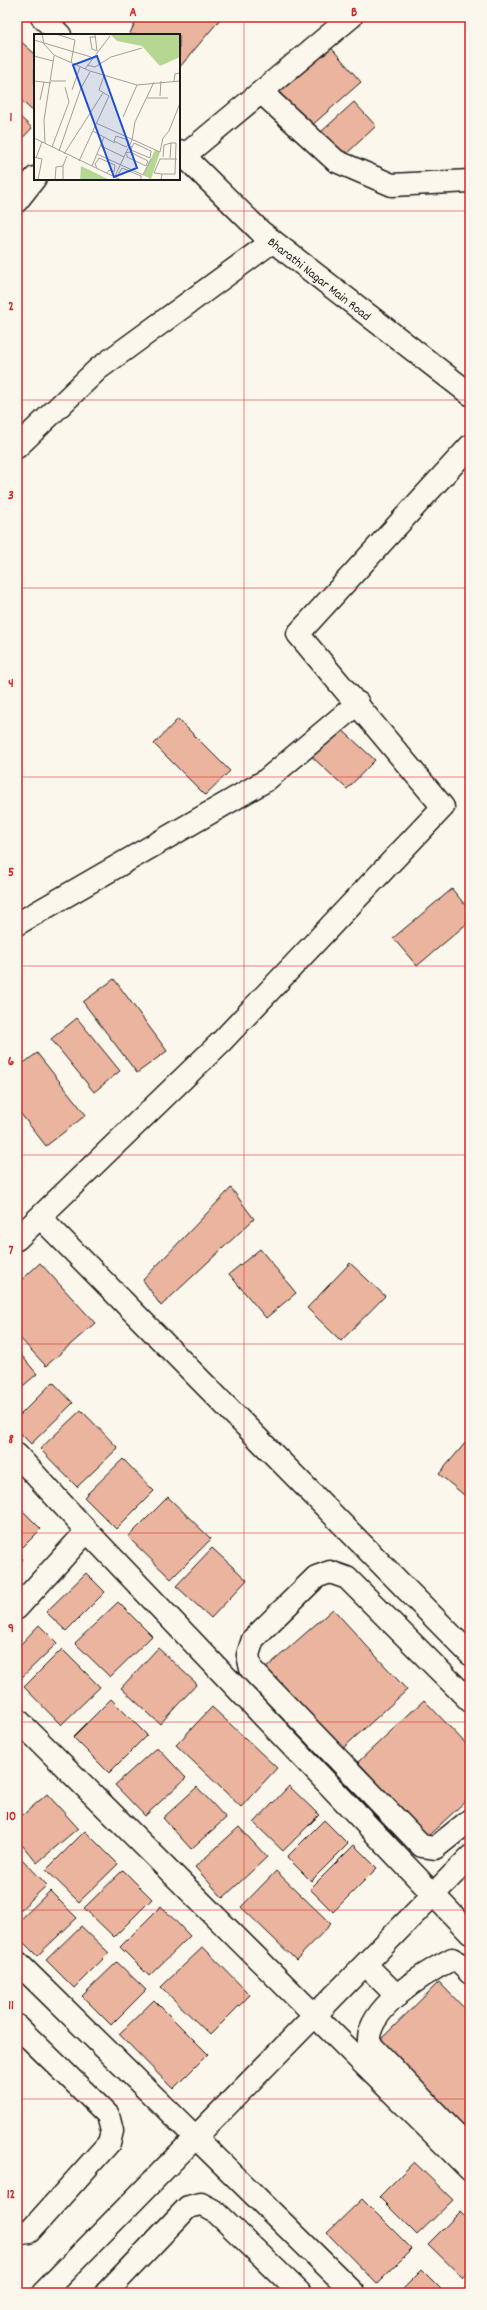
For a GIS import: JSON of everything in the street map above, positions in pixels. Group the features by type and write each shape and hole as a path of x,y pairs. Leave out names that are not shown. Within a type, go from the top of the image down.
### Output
{"street":[{"path":"42,17 59,34"},
{"path":"181,154 261,92 351,17"},
{"path":"261,92 336,161 392,185 470,181"},
{"name":"Bharathi Nagar Main Road","path":"181,154 261,232 470,394"},
{"path":"17,201 34,179"},
{"path":"17,446 98,369 273,241"},
{"path":"17,1239 221,1042 443,807 358,703 298,634 470,446"},
{"path":"17,924 266,781 358,703"},
{"path":"40,1217 470,1654"},
{"path":"17,1455 87,1531 470,1933"},
{"path":"17,1608 87,1531"},
{"path":"470,1701 347,1578 330,1572 316,1577 254,1639 248,1655 250,1669 422,1846 434,1848 470,1820"},
{"path":"17,1719 470,2170"},
{"path":"43,2293 432,1894 470,1857"},
{"path":"470,1973 462,1964 452,1959 397,1996 383,2008 374,2021 368,2034 369,2042 470,2149"},
{"path":"17,1962 354,2293"},
{"path":"365,1964 397,1996"},
{"path":"17,2026 108,2115 112,2131 109,2143 29,2232 22,2233 17,2230"},
{"path":"106,2293 188,2207 201,2204 216,2212 300,2293"}],"building":[{"path":"138,17 222,17 180,67 180,34 130,34"},
{"path":"17,38 34,53 34,112 17,97"},
{"path":"327,43 361,82 310,127 275,87"},
{"path":"354,102 376,126 344,156 321,132"},
{"path":"17,114 32,128 17,144"},
{"path":"178,719 230,771 205,795 154,744"},
{"path":"337,725 375,760 347,789 310,755"},
{"path":"452,889 470,911 470,921 417,966 393,938"},
{"path":"114,979 167,1051 137,1073 83,1002"},
{"path":"77,1018 120,1071 94,1092 51,1039"},
{"path":"37,1053 86,1115 46,1146 17,1109 17,1068"},
{"path":"231,1188 254,1219 161,1306 143,1280"},
{"path":"260,1249 296,1293 266,1318 229,1274"},
{"path":"40,1263 95,1323 46,1366 17,1335 17,1284"},
{"path":"350,1263 385,1296 341,1341 307,1308"},
{"path":"17,1350 37,1374 17,1391"},
{"path":"53,1382 73,1403 31,1444 17,1430 17,1418"},
{"path":"81,1410 118,1448 77,1487 40,1449"},
{"path":"466,1442 470,1446 470,1500 439,1474"},
{"path":"123,1459 154,1491 116,1529 84,1497"},
{"path":"168,1497 211,1539 171,1579 128,1537"},
{"path":"17,1505 41,1529 23,1547 17,1541"},
{"path":"212,1548 247,1580 211,1618 176,1586"},
{"path":"17,1553 23,1559 17,1566"},
{"path":"86,1573 105,1592 66,1631 46,1612"},
{"path":"118,1602 152,1636 110,1677 75,1643"},
{"path":"333,1609 407,1690 341,1750 266,1668"},
{"path":"39,1625 57,1643 17,1682 17,1648"},
{"path":"158,1648 197,1684 160,1724 121,1688"},
{"path":"62,1649 100,1687 61,1725 24,1687"},
{"path":"111,1699 147,1735 109,1773 73,1737"},
{"path":"424,1700 470,1748 470,1797 428,1836 358,1762"},
{"path":"212,1707 277,1768 241,1807 176,1745"},
{"path":"157,1747 186,1778 145,1816 115,1785"},
{"path":"289,1786 319,1815 283,1851 254,1823"},
{"path":"197,1787 226,1818 191,1849 163,1818"},
{"path":"47,1794 78,1828 37,1863 17,1839 17,1820"},
{"path":"324,1820 348,1844 311,1881 287,1857"},
{"path":"239,1827 267,1857 223,1898 195,1867"},
{"path":"85,1831 118,1864 79,1902 46,1870"},
{"path":"354,1845 377,1868 333,1912 310,1889"},
{"path":"17,1854 47,1885 17,1913"},
{"path":"123,1870 152,1899 114,1937 84,1908"},
{"path":"276,1871 331,1924 296,1960 241,1907"},
{"path":"50,1891 77,1918 37,1956 17,1936 17,1923"},
{"path":"161,1906 190,1936 149,1976 120,1947"},
{"path":"81,1926 109,1953 74,1988 46,1960"},
{"path":"203,1947 250,1995 210,2035 161,1987"},
{"path":"117,1962 146,1990 111,2025 82,1996"},
{"path":"439,1982 470,2014 470,2133 380,2040"},
{"path":"154,2000 208,2054 173,2089 119,2034"},
{"path":"414,2162 453,2200 417,2235 379,2197"},
{"path":"362,2199 412,2249 377,2284 327,2233"},
{"path":"460,2212 470,2222 470,2271 463,2278 428,2244"},
{"path":"422,2270 445,2293 399,2293"}]}
